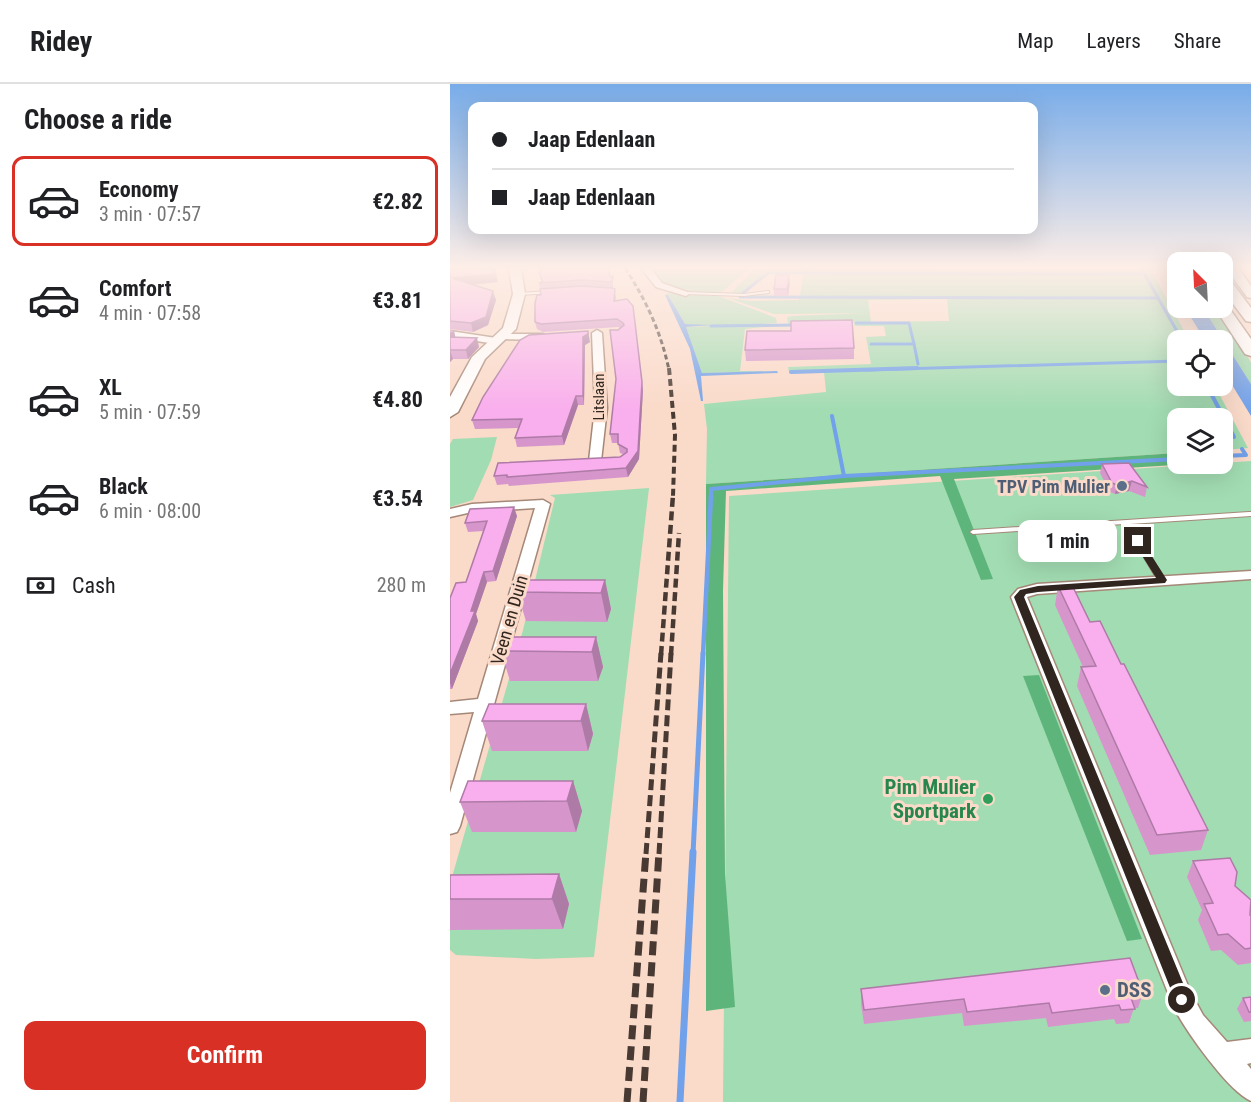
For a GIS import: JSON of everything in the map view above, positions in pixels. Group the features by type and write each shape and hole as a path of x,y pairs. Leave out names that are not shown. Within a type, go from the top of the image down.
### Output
{"main road":[{"path":"1229,318 1251,351"}],"street":[{"path":"450,412 480,357 508,329 512,316"},
{"name":"Litslaan","path":"586,334 603,333 601,408 595,461"},
{"path":"450,334 499,338 551,336"},
{"name":"Veen en Duin","path":"450,513 472,508 543,504 450,826"},
{"path":"1251,575 1038,589 1023,592 1019,597 1182,1000 1195,1023 1251,1088"},
{"path":"450,708 484,705"},
{"path":"1222,1055 1251,1051"}],"lane":[{"path":"974,532 1248,514"},
{"path":"1126,522 1162,580"}],"green space":[{"path":"680,316 770,316 776,318 777,323 738,326 775,326 745,329 740,371 779,371 702,373 686,327 710,326 685,324"},
{"path":"870,316 871,322 949,321 949,316 1167,316 1167,318 1177,318 1184,330 1167,330 1167,396 1220,396 1227,408 1167,408 1167,454 706,484 707,429 704,404 826,392 824,372 789,372 788,367 871,364 866,337 886,336 884,326 855,326 854,322 788,324 787,317"},
{"path":"1209,318 1222,318 1230,330 1217,330"},
{"path":"1233,334 1251,362 1251,384 1233,356"},
{"path":"1233,420 1248,448 1233,449"},
{"path":"497,437 491,460 473,500 450,507 450,444 453,439"},
{"path":"1167,454 1167,465 954,479 993,579 981,580 940,476 726,491 723,590 725,874 735,1007 706,1011 706,484"},
{"name":"Pim Mulier Sportpark","path":"1251,461 1251,1102 723,1102 729,496 1167,467 1167,474 1233,474 1233,462"},
{"path":"649,488 594,957 536,959 456,955 450,950 450,884 523,630 555,498 550,495"},
{"path":"1039,675 1142,939 1127,941 1023,676"}],"water":[{"path":"674,316 680,316 685,324 712,325 686,327 702,373 777,371 778,373 701,376 703,401 701,401 690,349"},
{"path":"1191,318 1209,318 1217,330 1199,330"},
{"path":"1233,356 1251,384 1251,416 1233,386"}],"building":[{"path":"450,316 486,316 471,323 450,321"},
{"path":"535,316 634,316 642,382 638,451 626,468 494,476 498,463 620,457 627,452 627,449 618,444 618,434 610,434 616,379 610,330 618,330 624,325 623,323 617,319 541,324 535,322"},
{"path":"852,320 854,348 745,350 747,331 791,331 791,321"},
{"path":"588,331 588,334 583,337 583,396 576,396 562,436 515,438 522,419 472,420 483,397 520,340 529,335"},
{"path":"450,337 477,338 466,350 450,350"},
{"path":"1129,463 1147,487 1132,481 1117,485 1112,483 1102,464"},
{"path":"514,507 493,571 484,572 471,611 475,611 450,674 450,598 456,583 466,582 487,521 465,523 470,509"},
{"path":"523,580 605,580 601,593 517,592"},
{"path":"1072,585 1090,622 1100,621 1121,664 1124,664 1208,830 1157,835 1081,667 1096,666 1058,586"},
{"path":"507,637 596,637 592,652 501,651"},
{"path":"489,704 586,704 581,721 482,721"},
{"path":"468,781 573,781 567,801 460,802"},
{"path":"1230,858 1237,872 1235,886 1251,900 1251,948 1245,949 1228,934 1218,935 1204,904 1213,903 1193,861"},
{"path":"559,874 552,899 450,899 450,875"},
{"path":"1130,958 1143,993 1130,995 1135,1009 1121,1010 1119,1005 1052,1013 1049,1003 967,1012 964,999 864,1010 861,989"},
{"path":"1251,997 1251,1012 1249,1012 1243,998"}],"waterway":[{"path":"1168,316 1176,330"},
{"path":"856,323 909,323 914,344"},
{"path":"711,326 795,325"},
{"path":"871,344 914,344"},
{"path":"914,344 918,364"},
{"path":"865,370 1167,361"},
{"path":"791,372 917,368"},
{"path":"1212,396 1234,437"},
{"path":"832,416 844,476"},
{"path":"1233,456 1246,455 1242,449"},
{"path":"844,476 1167,460"},
{"path":"711,495 711,489 844,476"},
{"path":"703,655 711,495"},
{"path":"693,854 703,653"},
{"path":"680,1102 693,852"}],"railway":[{"path":"651,316 669,370"},
{"path":"669,368 675,435 673,496"},
{"path":"661,655 673,495"},
{"path":"671,655 679,533"},
{"path":"646,854 661,653"},
{"path":"659,854 671,653"},
{"path":"627,1102 646,852"},
{"path":"643,1102 659,852"}],"place":[{"name":"TPV Pim Mulier","path":"1122,486"},
{"name":"Pim Mulier Sportpark","path":"988,799"},
{"name":"DSS","path":"1105,990"}],"route":[{"path":"1138,541 1162,580 1038,589 1023,592 1019,597 1182,1000"}]}
